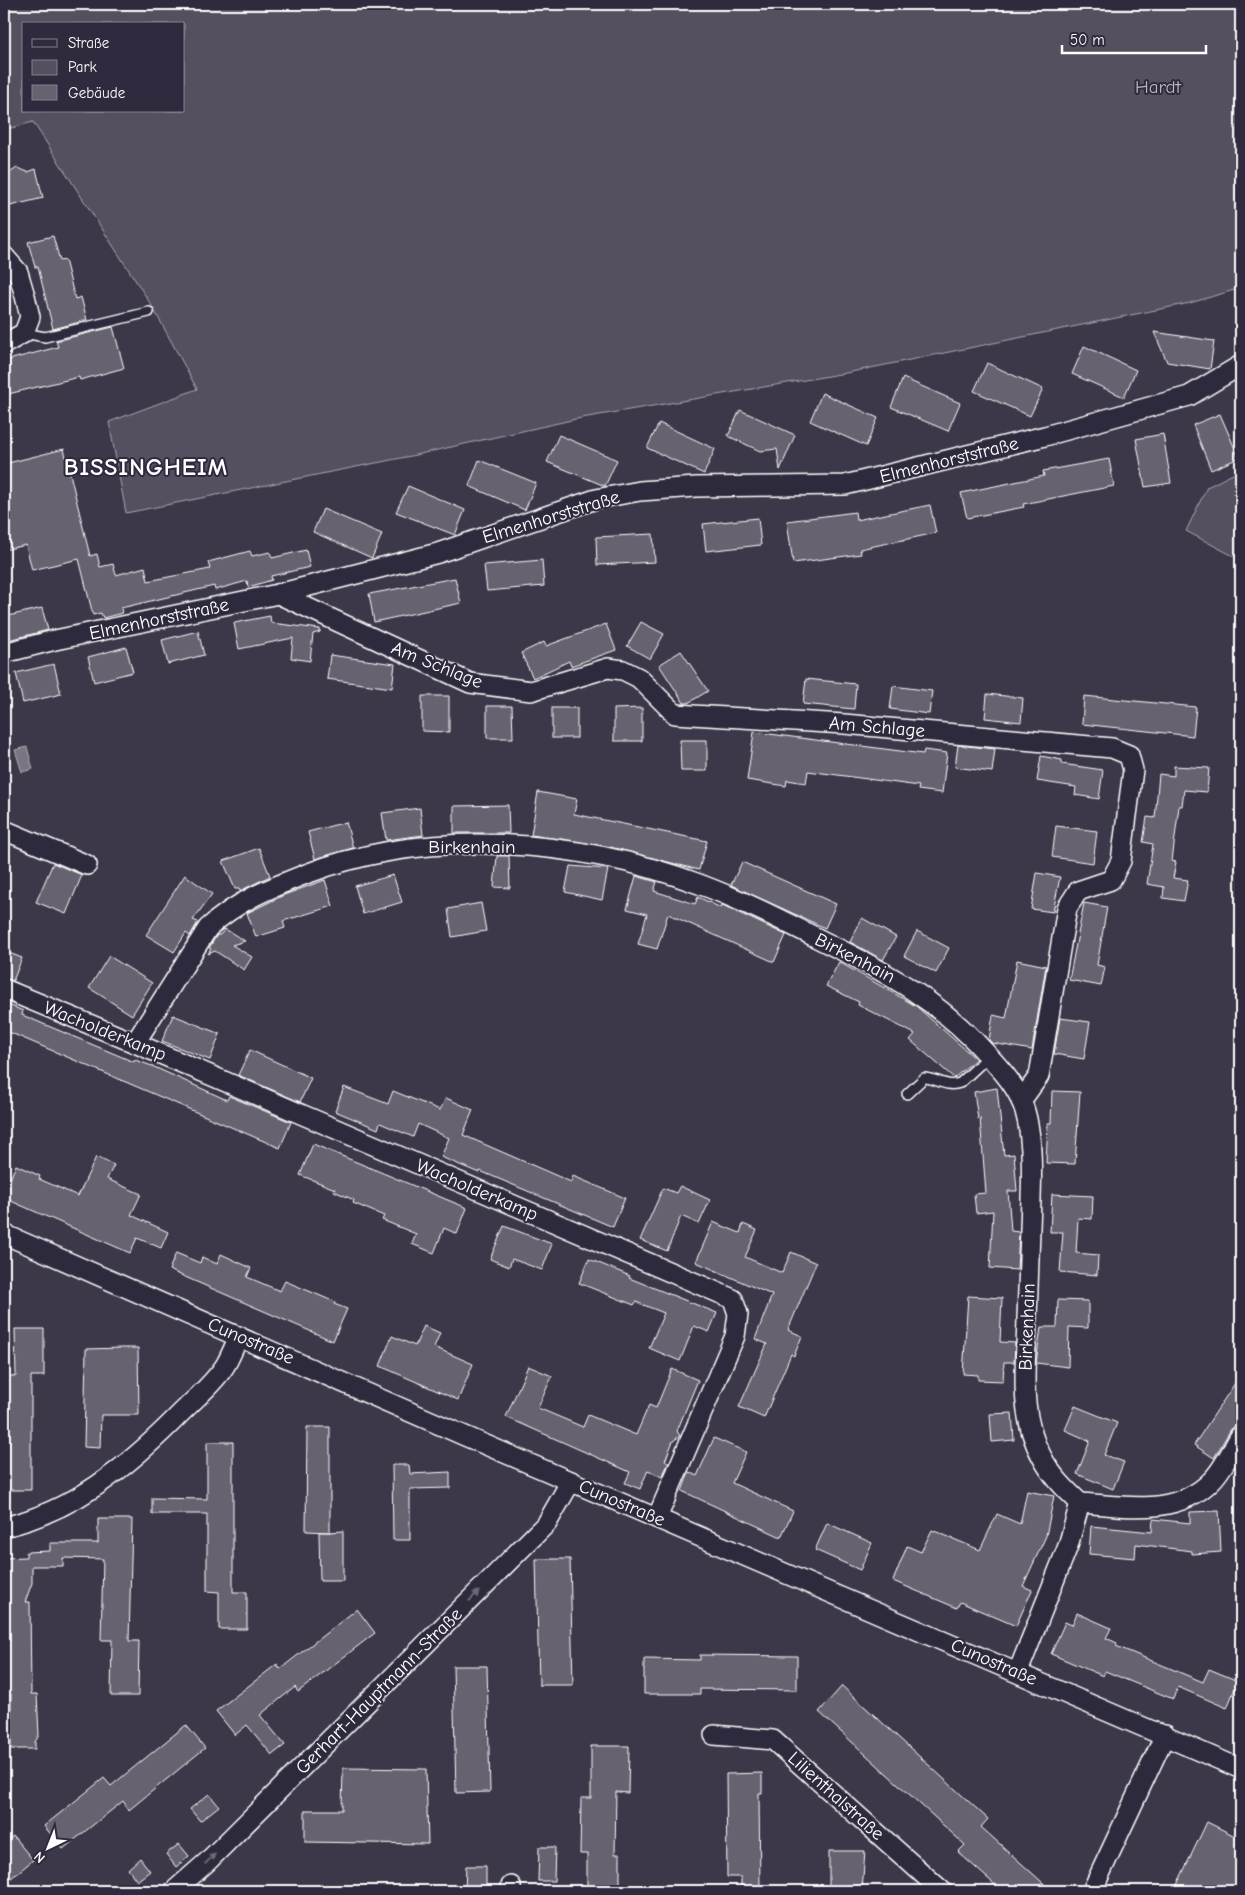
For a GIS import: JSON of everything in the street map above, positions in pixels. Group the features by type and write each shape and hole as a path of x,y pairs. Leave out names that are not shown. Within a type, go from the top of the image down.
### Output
{"street":[{"path":"4,256 18,272 30,317 24,333 4,344"},
{"name":"Elmenhorststraße","path":"4,654 55,640 278,594 438,553 596,499 640,491 696,486 845,486 1055,433 1188,396 1241,365"},
{"name":"Am Schlage","path":"278,594 470,683 531,691 608,668 623,670 639,678 675,714 844,724 1112,748 1129,755 1133,770 1122,861 1111,880 1078,891 1067,908 1039,1076 1022,1101"},
{"path":"4,830 87,865"},
{"name":"Birkenhain","path":"136,1043 208,928 224,914 262,891 334,863 385,850 431,845 495,845 582,853 634,863 700,884 774,917 889,974 947,1014 1002,1070 1022,1101 1032,1155 1024,1403 1040,1455 1058,1481 1080,1503"},
{"name":"Wacholderkamp","path":"4,989 136,1043 733,1300 738,1314 734,1336 657,1518"},
{"name":"Cunostraße","path":"4,1234 571,1481 1241,1769"},
{"path":"4,1527 18,1524 69,1502 115,1474 156,1438 226,1365 240,1336"},
{"path":"1018,1672 1068,1546 1080,1503 1143,1508 1180,1502 1198,1493 1213,1479 1241,1435"},
{"name":"Gerhart-Hauptmann-Straße","path":"174,1891 207,1862 417,1655 547,1523 571,1481"},
{"path":"1092,1891 1165,1735"},
{"name":"Lilienthalstraße","path":"714,1736 773,1740 942,1891"}],"lane":[{"path":"24,333 45,338 149,312"},
{"path":"907,1094 924,1078 930,1078 942,1084 960,1083 989,1056"}],"green space":[{"name":"Hardt","path":"4,4 1241,4 1241,288 1190,303 846,373 576,419 411,456 126,513 109,422 197,389 152,306 33,122 4,130"},
{"path":"1241,470 1241,560 1186,531 1207,487"}],"shaded area":[{"path":"27,747 33,769 22,772 15,750"}],"building":[{"path":"17,168 28,172 36,169 43,198 6,207 4,177"},
{"path":"53,236 60,261 65,260 75,299 81,297 87,320 53,329 38,267 35,267 28,242"},
{"path":"113,327 124,368 80,380 79,377 4,395 4,361 58,347 56,341"},
{"path":"1154,332 1214,341 1210,369 1167,362"},
{"path":"1084,346 1136,370 1124,397 1072,374"},
{"path":"987,363 1043,389 1030,416 974,391"},
{"path":"903,378 960,403 948,431 891,407"},
{"path":"822,393 878,418 866,446 810,421"},
{"path":"740,410 795,435 780,470 777,449 760,451 728,436"},
{"path":"1220,414 1239,458 1211,470 1193,425"},
{"path":"659,423 715,449 704,474 647,448"},
{"path":"1163,434 1171,483 1145,487 1136,439"},
{"path":"559,435 617,460 605,486 547,462"},
{"path":"64,449 90,556 97,554 100,567 113,564 116,575 145,567 148,581 210,569 208,562 250,551 252,556 270,552 272,558 306,550 310,567 271,576 272,580 248,587 247,581 215,590 214,586 121,608 122,613 103,618 101,613 93,615 79,559 32,570 26,545 4,550 4,464"},
{"path":"1109,459 1114,486 1023,504 1024,507 967,518 961,493 1044,476 1043,471"},
{"path":"479,460 536,483 525,510 469,486"},
{"path":"408,486 465,510 455,535 396,512"},
{"path":"930,505 936,533 860,549 861,554 793,563 787,521 855,512 856,520"},
{"path":"323,509 382,534 372,558 313,532"},
{"path":"758,518 761,545 706,551 703,524"},
{"path":"653,534 655,562 597,565 596,537"},
{"path":"542,560 544,586 487,591 484,565"},
{"path":"455,578 461,603 374,622 369,594"},
{"path":"42,608 48,630 4,641 4,617"},
{"path":"270,616 271,623 320,629 320,632 313,634 310,661 291,658 293,638 239,649 234,623"},
{"path":"641,622 664,634 650,659 627,646"},
{"path":"606,624 616,650 571,666 569,661 533,678 521,653 544,642 546,646"},
{"path":"198,631 204,655 168,664 162,640"},
{"path":"126,647 133,672 94,682 88,657"},
{"path":"681,651 708,691 688,703 684,703 659,665"},
{"path":"330,655 395,664 392,688 327,679"},
{"path":"54,664 61,694 23,703 16,673"},
{"path":"806,679 856,684 854,709 803,704"},
{"path":"893,686 932,691 929,714 890,709"},
{"path":"987,694 1023,698 1021,722 985,718"},
{"path":"422,696 449,696 449,732 422,731"},
{"path":"1084,696 1196,707 1193,736 1082,724"},
{"path":"487,706 512,706 513,738 487,738"},
{"path":"552,708 577,708 577,738 552,738"},
{"path":"642,708 642,741 614,741 614,709"},
{"path":"754,732 923,754 924,750 947,753 942,793 918,790 919,786 808,771 806,783 787,780 786,786 747,780"},
{"path":"680,740 707,740 707,771 681,771"},
{"path":"958,745 995,749 992,772 955,767"},
{"path":"1041,756 1062,760 1062,764 1103,770 1099,799 1075,795 1076,787 1037,781"},
{"path":"1174,766 1209,768 1207,792 1184,790 1182,806 1179,806 1172,861 1176,862 1173,878 1188,880 1184,901 1163,898 1164,887 1147,884 1153,844 1143,842 1147,817 1155,818 1159,774 1174,776"},
{"path":"538,792 577,799 574,814 707,841 699,870 606,846 531,835"},
{"path":"508,805 509,833 454,833 454,806"},
{"path":"420,808 423,835 386,840 382,813"},
{"path":"346,822 353,848 315,859 308,832"},
{"path":"1056,826 1097,831 1093,863 1052,857"},
{"path":"259,848 270,876 240,891 235,889 223,861"},
{"path":"497,856 509,856 510,888 494,887"},
{"path":"742,862 836,904 825,928 731,885"},
{"path":"53,863 82,875 66,914 36,902"},
{"path":"570,866 608,869 602,900 565,892"},
{"path":"1037,873 1060,877 1053,912 1031,909"},
{"path":"185,875 212,894 193,920 198,922 190,936 186,933 174,952 146,935"},
{"path":"393,875 402,902 363,914 355,886"},
{"path":"636,876 657,882 654,891 695,904 698,897 721,908 722,905 786,935 774,962 668,914 657,949 638,944 647,914 627,909"},
{"path":"325,880 333,906 283,921 285,928 256,937 247,913 284,895"},
{"path":"481,903 486,931 452,937 448,909"},
{"path":"1084,903 1107,907 1097,965 1105,967 1101,986 1069,980"},
{"path":"862,918 896,937 883,960 850,942"},
{"path":"225,929 245,941 232,945 252,957 244,970 215,951 208,954 211,949 209,948 217,935 220,935"},
{"path":"917,931 949,948 936,973 904,956"},
{"path":"4,951 22,958 13,981 4,978"},
{"path":"109,956 152,983 132,1015 89,988"},
{"path":"1017,960 1046,966 1032,1050 992,1043 989,1040 993,1015 1006,1018"},
{"path":"839,962 916,1006 976,1059 954,1078 910,1040 915,1034 858,1005 859,1002 826,986"},
{"path":"4,1003 23,1011 22,1015 134,1062 135,1060 152,1066 227,1100 229,1096 291,1122 280,1148 4,1030"},
{"path":"173,1015 220,1034 210,1060 162,1041"},
{"path":"1060,1018 1090,1022 1084,1059 1054,1054"},
{"path":"250,1050 311,1078 300,1102 238,1075"},
{"path":"344,1087 388,1104 393,1091 440,1110 446,1098 473,1110 463,1135 571,1182 573,1176 625,1198 613,1227 480,1171 479,1173 441,1157 449,1138 418,1124 413,1137 380,1123 378,1129 335,1111"},
{"path":"997,1088 1004,1155 1014,1154 1017,1191 1008,1191 1011,1231 1019,1232 1017,1270 990,1268 993,1211 976,1213 974,1194 986,1193 980,1118 978,1119 974,1092"},
{"path":"1052,1091 1080,1092 1075,1164 1046,1163 1048,1123 1051,1123"},
{"path":"313,1144 467,1208 457,1234 444,1228 434,1253 412,1244 416,1234 382,1220 384,1216 353,1203 354,1200 334,1191 335,1189 300,1175"},
{"path":"96,1157 114,1165 107,1179 141,1194 131,1215 168,1232 161,1248 137,1238 130,1253 4,1198 4,1193 16,1165 40,1176 39,1179 78,1196"},
{"path":"680,1186 710,1200 699,1224 681,1216 667,1251 640,1240 663,1188 676,1193"},
{"path":"1052,1194 1093,1196 1092,1219 1078,1218 1076,1253 1098,1255 1097,1275 1060,1272 1063,1232 1050,1232"},
{"path":"713,1222 740,1233 743,1224 757,1230 745,1257 782,1273 791,1252 816,1263 788,1330 802,1336 794,1356 791,1354 764,1418 739,1407 767,1344 755,1339 772,1295 696,1262"},
{"path":"504,1226 552,1244 542,1270 512,1259 509,1267 490,1259"},
{"path":"176,1253 200,1263 202,1257 217,1264 221,1254 251,1268 247,1277 280,1291 285,1281 335,1302 334,1304 347,1309 333,1341 169,1270"},
{"path":"589,1259 630,1276 629,1278 717,1313 709,1332 694,1326 680,1361 649,1348 664,1313 636,1302 634,1305 579,1283"},
{"path":"968,1296 1002,1298 1000,1342 1015,1343 1014,1362 1004,1362 1003,1381 978,1380 978,1375 963,1374"},
{"path":"1058,1300 1088,1301 1088,1328 1069,1327 1068,1367 1036,1363 1041,1327 1057,1327"},
{"path":"424,1326 440,1333 434,1347 473,1364 458,1400 380,1366 392,1336 415,1346"},
{"path":"15,1329 44,1329 44,1376 31,1376 31,1490 4,1490 4,1376 16,1376"},
{"path":"138,1348 139,1415 101,1415 100,1448 84,1447 86,1349"},
{"path":"528,1366 552,1376 538,1408 583,1427 588,1415 636,1435 649,1405 656,1408 672,1369 698,1380 677,1431 680,1436 673,1441 665,1461 669,1462 662,1477 648,1470 640,1489 625,1483 630,1472 506,1417"},
{"path":"1241,1374 1241,1424 1231,1429 1214,1458 1194,1445"},
{"path":"1075,1406 1117,1423 1104,1455 1124,1462 1113,1489 1077,1474 1090,1441 1065,1430"},
{"path":"1012,1413 1014,1440 992,1442 990,1414"},
{"path":"307,1427 330,1427 330,1532 306,1531"},
{"path":"714,1438 746,1452 732,1483 793,1511 781,1537 682,1491 689,1472 697,1476"},
{"path":"207,1442 233,1442 233,1592 247,1592 247,1629 219,1629 219,1592 207,1591 207,1514 152,1514 152,1498 207,1499"},
{"path":"392,1465 409,1465 410,1474 450,1472 450,1488 410,1489 410,1540 393,1540"},
{"path":"1027,1491 1054,1496 1046,1536 1023,1586 1032,1590 1016,1626 960,1602 957,1608 893,1581 907,1546 921,1552 932,1530 980,1550 997,1514 1020,1524"},
{"path":"1219,1511 1221,1552 1192,1554 1192,1551 1136,1544 1135,1558 1089,1554 1091,1526 1152,1532 1153,1519 1190,1523 1190,1512"},
{"path":"98,1519 132,1519 129,1641 139,1641 138,1696 111,1696 112,1640 101,1640 103,1559 63,1558 63,1566 32,1566 32,1583 25,1602 30,1602 31,1694 37,1694 39,1735 35,1742 35,1749 11,1749 11,1694 4,1694 4,1558 26,1557 26,1552 50,1551 50,1543 98,1543"},
{"path":"827,1523 872,1543 860,1570 815,1550"},
{"path":"343,1531 343,1581 320,1581 319,1532"},
{"path":"536,1559 570,1559 573,1685 539,1685"},
{"path":"357,1609 375,1633 298,1692 295,1687 260,1715 285,1745 272,1755 247,1725 235,1735 216,1711 277,1664 280,1669"},
{"path":"1077,1613 1111,1628 1106,1638 1117,1643 1116,1646 1203,1682 1209,1669 1238,1681 1227,1708 1178,1687 1173,1699 1105,1671 1103,1676 1051,1654 1065,1622 1072,1625"},
{"path":"700,1655 797,1656 797,1690 700,1689 700,1694 644,1694 644,1659 700,1660"},
{"path":"453,1666 487,1666 490,1792 456,1793"},
{"path":"842,1686 988,1819 981,1827 1052,1891 1002,1891 958,1852 965,1845 819,1712"},
{"path":"186,1725 205,1748 129,1810 123,1801 63,1849 44,1826 104,1778 111,1786"},
{"path":"591,1746 629,1746 628,1793 616,1792 615,1854 620,1854 620,1891 587,1891 587,1854 580,1854 581,1798 591,1798"},
{"path":"343,1768 426,1769 428,1844 305,1842 305,1810 342,1810"},
{"path":"762,1773 762,1793 759,1793 760,1891 741,1891 741,1877 727,1877 726,1774"},
{"path":"209,1794 219,1806 200,1821 190,1809"},
{"path":"1207,1822 1241,1839 1241,1891 1174,1891"},
{"path":"13,1836 33,1860 4,1884 4,1844"},
{"path":"179,1844 189,1856 176,1867 166,1854"},
{"path":"539,1847 555,1847 554,1881 538,1881"},
{"path":"829,1851 865,1851 862,1891 829,1891"},
{"path":"140,1858 150,1871 137,1881 128,1869"},
{"path":"466,1866 486,1866 486,1891 465,1891"}],"district":[{"name":"BISSINGHEIM","path":"146,467"}]}
